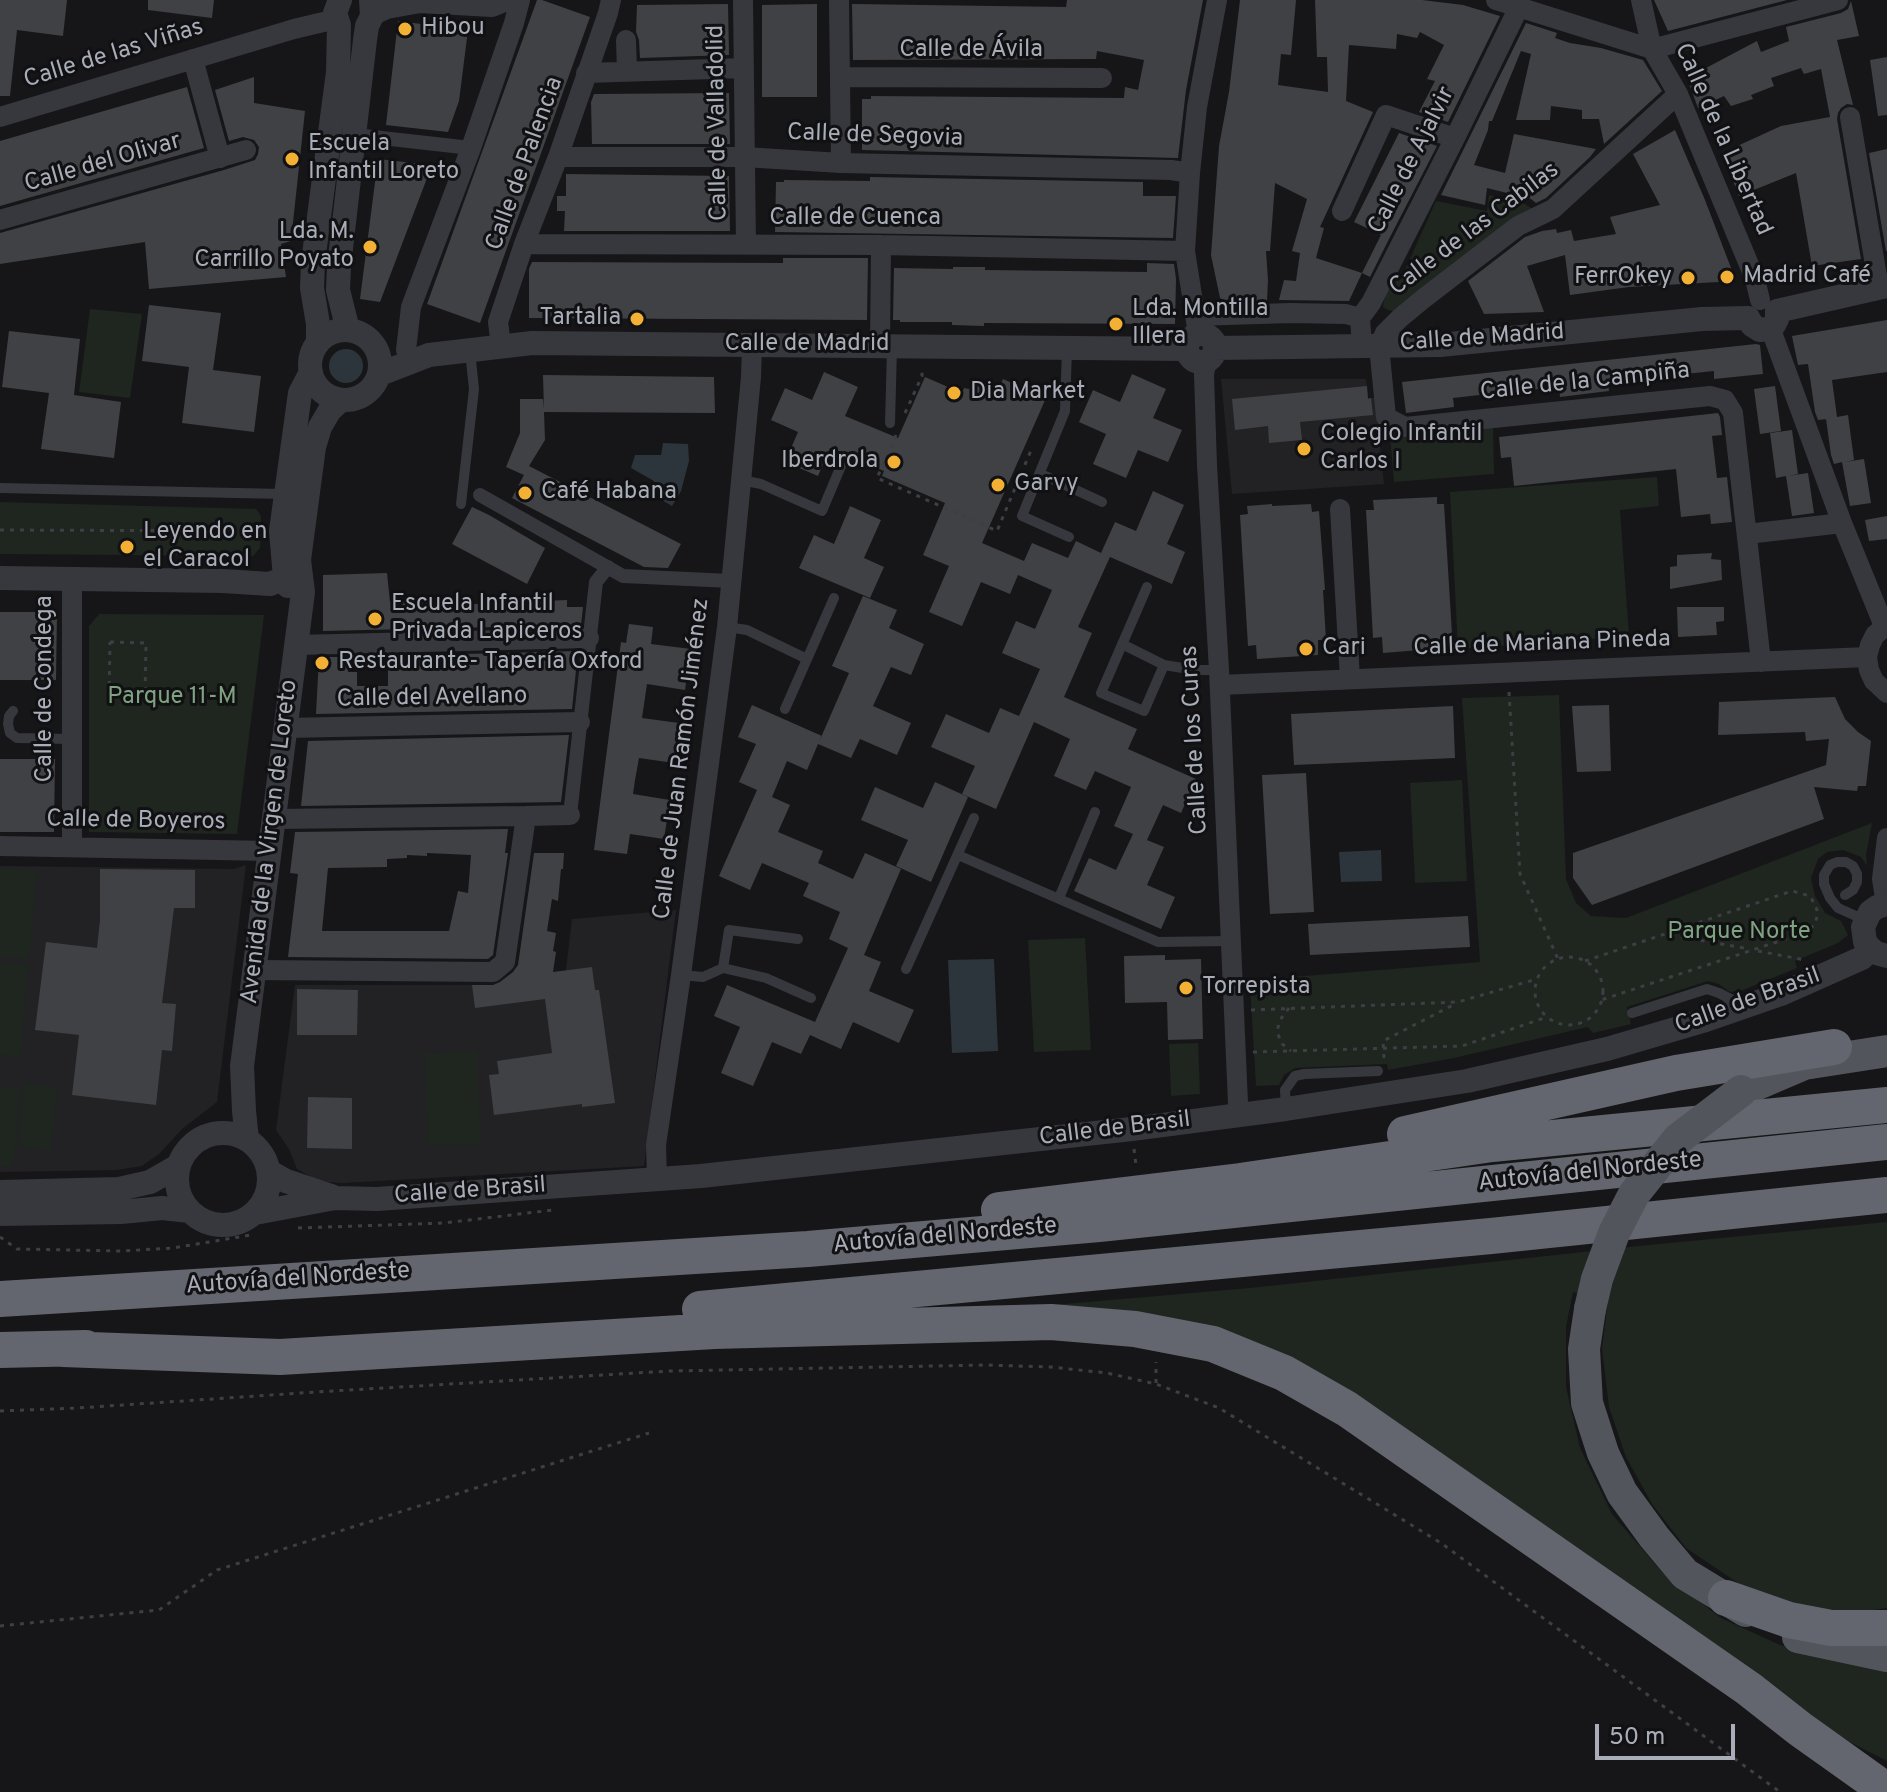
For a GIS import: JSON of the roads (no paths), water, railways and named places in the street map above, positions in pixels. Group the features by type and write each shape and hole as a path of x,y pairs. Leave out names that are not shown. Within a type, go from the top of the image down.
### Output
{"highway":[{"path":"1096,1197 1497,1115 1676,1073 1834,1047"},
{"path":"660,1256 1096,1197 1240,1181 1492,1144 1887,1105"},
{"name":"Autovía del Nordeste","path":"0,1299 808,1249 1099,1224 1887,1142"},
{"name":"Autovía del Nordeste","path":"0,1350 63,1349 724,1307 1491,1236 1887,1195"},
{"path":"63,1349 280,1357 714,1331 1051,1322 1135,1329 1213,1344 1284,1373 1347,1409 1749,1689 1887,1791"},
{"path":"1726,1598 1789,1620 1831,1628 1887,1628"},
{"path":"1800,1729 1887,1772"}],"main road":[{"path":"1887,1051 1804,1064 1741,1091 1678,1139 1634,1194 1614,1233 1597,1279 1584,1349 1587,1403 1603,1453 1622,1493 1685,1574 1755,1618 1798,1637 1887,1656"}],"street":[{"path":"371,8 387,9 415,2 492,7 509,0"},
{"path":"417,352 407,327 411,307 471,148 520,0"},
{"name":"Calle de Palencia","path":"501,346 498,322 611,0"},
{"name":"Calle de Valladolid","path":"743,0 746,245"},
{"path":"839,0 841,163"},
{"name":"Calle de los Curas","path":"1217,0 1197,107 1185,251 1204,375 1240,1115"},
{"path":"1496,0 1520,3 1652,49 1838,0"},
{"name":"Calle de la Libertad","path":"1641,0 1652,49 1678,94 1755,279 1764,314 1842,523 1886,626"},
{"name":"Calle de Ajalvir","path":"1360,318 1371,303 1455,138 1520,3"},
{"path":"338,15 345,30 353,32 360,30 371,8"},
{"path":"348,330 338,290 339,266 371,8"},
{"path":"318,343 336,331 348,330 370,340 378,362 374,385 365,395 341,400 330,397 314,381 310,362 318,343 312,288 313,262 338,72 338,15"},
{"name":"Calle de las Viñas","path":"0,117 338,15"},
{"path":"626,40 627,71"},
{"name":"Calle del Olivar","path":"193,59 220,158"},
{"path":"586,73 744,68"},
{"name":"Calle de Ávila","path":"840,77 1102,78"},
{"name":"Calle de las Cabilas","path":"1370,346 1423,299 1518,226 1553,209 1678,94"},
{"path":"1342,211 1386,115 1455,138"},
{"path":"1850,117 1883,287"},
{"path":"355,135 471,148"},
{"name":"Calle del Olivar","path":"0,220 246,150"},
{"name":"Calle de Segovia","path":"558,157 744,157 841,163 1171,170 1190,173"},
{"name":"Calle de Cuenca","path":"524,244 881,245 1185,251"},
{"path":"881,245 886,345"},
{"name":"Calle de Madrid","path":"378,362 417,352 532,343 1067,348 1200,342 1440,345 1764,314 1883,287"},
{"name":"Calle de Madrid","path":"1200,342 1291,313 1346,314 1360,318"},
{"path":"1360,318 1370,346"},
{"name":"Calle de Juan Ramón Jiménez","path":"657,1179 656,1145 727,627 752,345"},
{"name":"Calle de la Campiña","path":"1370,346 1386,417 1405,427 1710,396 1725,400 1733,413 1761,662"},
{"name":"Avenida de la Virgen de Loreto","path":"247,1139 242,1066 299,618 292,569 281,531 300,393 311,372"},
{"name":"Avenida de la Virgen de Loreto","path":"292,569 314,447 320,427 330,410 341,400"},
{"path":"480,495 623,576 731,581"},
{"path":"1340,509 1350,679"},
{"path":"1747,534 1842,523"},
{"path":"223,581 259,571 273,559 281,531"},
{"path":"275,819 570,815 596,582 608,567"},
{"path":"0,578 270,584 292,569"},
{"name":"Calle de Condega","path":"72,579 72,847"},
{"path":"1886,626 1875,635 1867,657 1874,681 1887,693"},
{"path":"295,645 589,638"},
{"name":"Calle de Mariana Pineda","path":"1220,678 1350,679 1867,657"},
{"name":"Calle del Avellano","path":"285,728 580,722"},
{"path":"255,970 493,972 505,962 526,816"},
{"name":"Calle de Boyeros","path":"0,846 271,851"},
{"path":"1878,952 1863,935 1865,920 1870,912 1886,904 1882,879 1886,851"},
{"name":"Calle de Brasil","path":"335,1198 377,1199 716,1174 1132,1129 1467,1081 1607,1049 1706,1020 1781,994 1878,952"},
{"name":"Avenida de la Virgen de Loreto","path":"214,1133 226,1113 242,1066"},
{"path":"214,1133 232,1133 247,1139 258,1147 270,1172 270,1187 265,1201 244,1221 229,1225 201,1220 181,1198 177,1182 183,1154 202,1137 214,1133"},
{"path":"0,1192 119,1189 150,1182 178,1166"},
{"path":"270,1172 286,1181 335,1198"},
{"path":"255,1213 335,1198"},
{"path":"0,1214 121,1212 162,1208 190,1211"}],"lane":[{"path":"886,345 890,423"},
{"path":"1067,348 1065,411 1022,516 1069,537"},
{"path":"461,504 474,389 470,350"},
{"path":"741,480 761,484 822,511 841,466"},
{"path":"1041,474 1102,502"},
{"path":"0,488 286,494"},
{"path":"1147,587 1101,693 1144,711 1164,665"},
{"path":"785,709 834,598"},
{"path":"727,627 747,630 807,659"},
{"path":"1122,644 1164,665 1220,678"},
{"path":"13,711 8,724 10,733 17,738 73,739"},
{"path":"1059,898 1095,812"},
{"path":"906,969 974,818"},
{"path":"958,855 1158,942 1231,941"},
{"path":"1845,895 1853,890 1857,874 1853,866 1837,862 1830,865 1824,875 1830,898 1838,908 1865,920"},
{"path":"723,968 729,930 798,939"},
{"path":"681,975 703,977 723,968 766,978 811,998"},
{"path":"1632,1013 1707,989 1745,1006"},
{"path":"1286,1109 1285,1090 1295,1076 1381,1066"}],"place":[{"name":"Hibou","path":"405,29"},
{"name":"Escuela Infantil Loreto","path":"292,159"},
{"name":"Lda. M. Carrillo Poyato","path":"370,247"},
{"name":"Madrid Café","path":"1727,277"},
{"name":"FerrOkey","path":"1688,278"},
{"name":"Tartalia","path":"637,319"},
{"name":"Lda. Montilla Illera","path":"1116,324"},
{"name":"Dia Market","path":"954,393"},
{"name":"Colegio Infantil Carlos I","path":"1304,449"},
{"name":"Iberdrola","path":"894,462"},
{"name":"Garvy","path":"998,485"},
{"name":"Café Habana","path":"525,493"},
{"name":"Leyendo en el Caracol","path":"127,547"},
{"name":"Escuela Infantil Privada Lapiceros","path":"375,619"},
{"name":"Cari","path":"1306,649"},
{"name":"Restaurante- Tapería Oxford","path":"322,663"},
{"name":"Torrepista","path":"1186,988"}],"park label":[{"name":"Parque 11-M","path":"172,698"},
{"name":"Parque Norte","path":"1739,933"}]}
